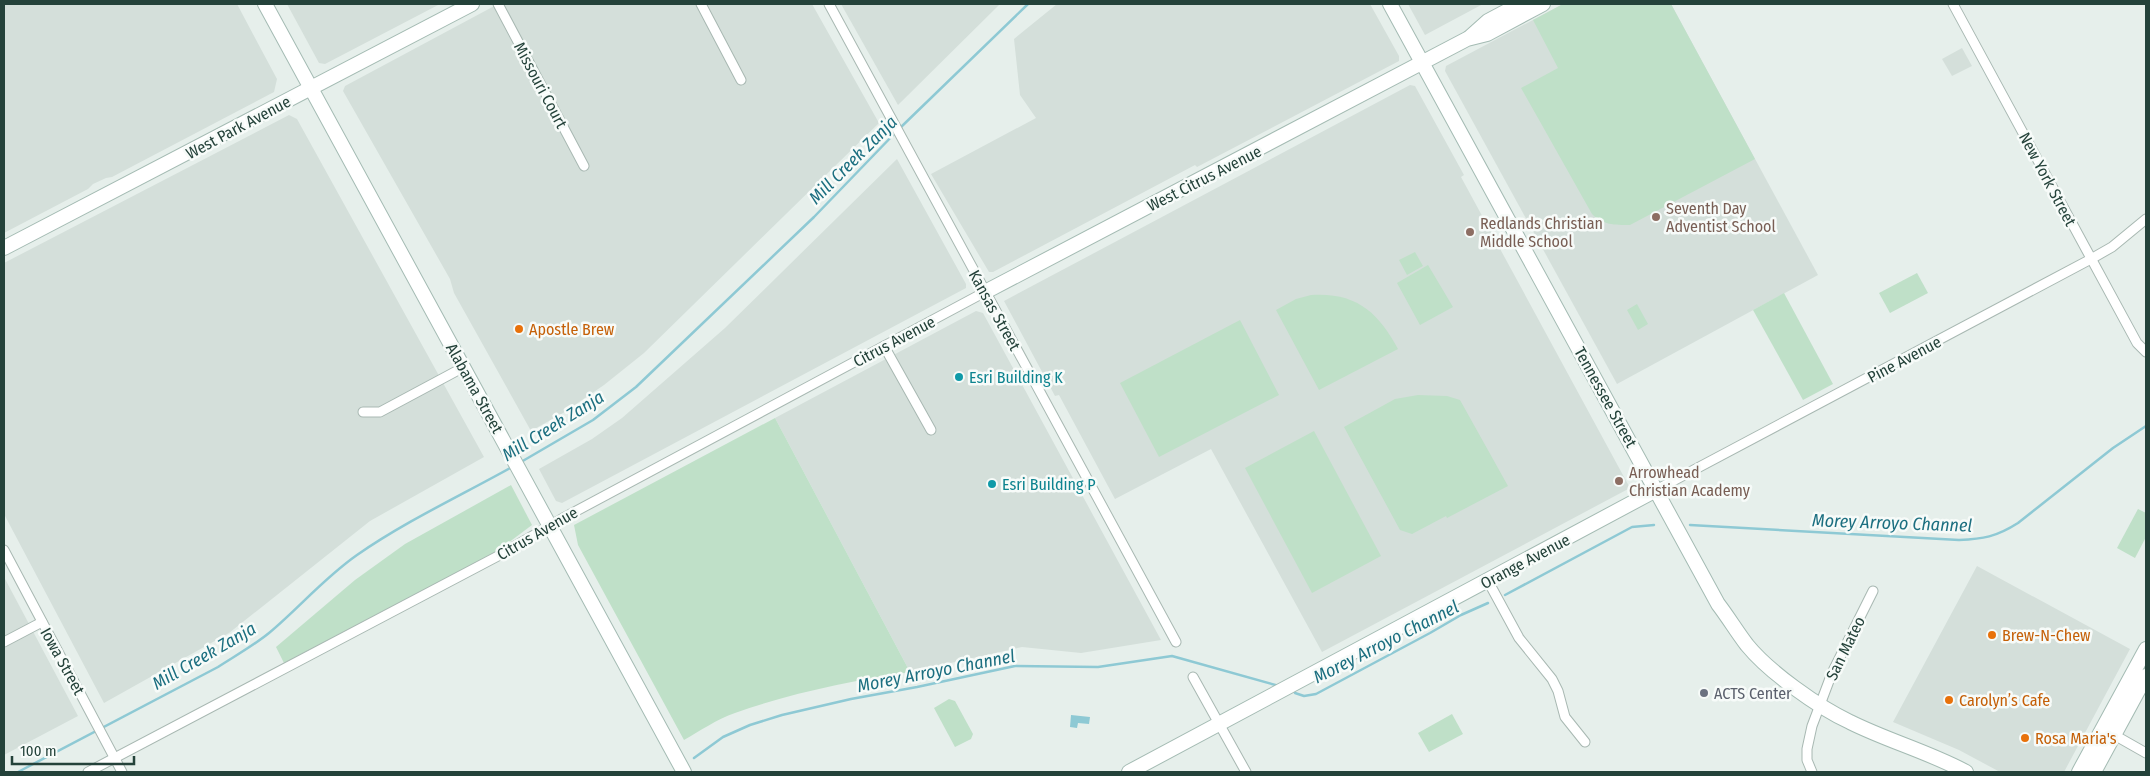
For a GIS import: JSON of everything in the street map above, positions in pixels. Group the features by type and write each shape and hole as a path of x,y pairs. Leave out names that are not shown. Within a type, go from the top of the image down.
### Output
{"main road":[{"name":"Alabama Street","path":"265,4 684,772"},
{"name":"West Park Avenue","path":"4,248 472,4"},
{"name":"Tennessee Street","path":"1390,4 1718,604 1748,646 1783,678 1819,705 1850,723 1904,743 1966,772"},
{"path":"1467,40 1488,21 1520,4"},
{"path":"1467,40 1488,34 1543,4"},
{"name":"West Citrus Avenue","path":"985,292 1467,40"},
{"name":"Orange Avenue","path":"1129,772 1656,490"},
{"path":"2094,772 2109,732 2146,649"},
{"path":"2079,772 2109,732 2146,676"}],"street":[{"name":"Missouri Court","path":"498,4 584,166"},
{"path":"701,4 741,80"},
{"name":"Kansas Street","path":"829,4 1176,642"},
{"name":"New York Street","path":"1953,4 2137,343 2146,352"},
{"name":"Pine Avenue","path":"1656,490 2091,260 2112,247 2146,219"},
{"name":"Citrus Avenue","path":"88,772 498,556 550,525 985,292"},
{"path":"884,346 931,430"},
{"path":"363,412 380,412 464,367"},
{"name":"Iowa Street","path":"4,550 122,772"},
{"path":"1488,581 1519,638 1552,679 1565,717 1585,742"},
{"name":"San Mateo","path":"1819,705 1832,673 1873,591"},
{"path":"4,642 42,622"},
{"path":"1193,677 1246,772"},
{"path":"1812,772 1807,760 1807,749 1819,705"},
{"path":"2109,732 2146,753"}],"shaded area":[{"path":"4,4 237,4 277,79 274,92 112,177 93,184 88,189 4,233"},
{"path":"287,4 440,4 325,64 319,63"},
{"path":"498,4 812,4 879,123 644,353 604,385 563,413 531,431 454,293 450,279 343,91 345,86"},
{"path":"841,4 1000,4 898,105"},
{"path":"1057,4 1370,4 1399,56 1399,61 1197,167 1195,165 993,272 989,272 931,174 1036,118 1020,95 1014,39"},
{"path":"1408,4 1483,4 1425,35"},
{"name":"Seventh Day Adventist School","path":"1563,4 1671,4 1818,275 1617,384 1445,71 1446,66"},
{"path":"1962,48 1972,66 1952,76 1942,59"},
{"path":"1410,85 1415,86 1464,175 1461,177 1630,488 1322,652 1211,449 1115,499 1059,395 1055,396 1004,301"},
{"path":"289,115 297,119 484,457 370,521 229,633 104,703 4,514 4,263"},
{"path":"897,159 966,284 966,288 562,503 556,501 539,469 592,439 622,418 725,328"},
{"path":"976,311 983,313 1161,640 1081,653 1022,647 910,672 775,418"},
{"path":"1977,566 2130,649 2064,772 2000,772 1959,750 1893,722"},
{"path":"4,577 78,716 4,755"}],"green space":[{"path":"1563,4 1671,4 1755,159 1630,225 1609,224 1596,218 1521,88 1558,68 1533,20"},
{"path":"1415,252 1423,266 1407,275 1399,260"},
{"path":"1428,265 1453,307 1420,325 1397,283"},
{"path":"1917,273 1928,293 1890,313 1879,293"},
{"path":"1784,293 1833,384 1803,400 1753,310"},
{"path":"1311,295 1341,297 1364,307 1374,315 1398,349 1319,390 1276,310 1296,299"},
{"path":"1637,304 1648,324 1638,330 1627,310"},
{"path":"1240,320 1279,395 1159,457 1120,383"},
{"path":"1418,395 1447,396 1460,400 1508,486 1412,534 1400,530 1344,427 1395,399"},
{"path":"775,418 910,672 821,688 778,699 722,718 684,740 578,545 574,525"},
{"path":"1314,431 1381,556 1312,593 1245,468"},
{"path":"511,485 532,525 496,552 284,663 276,647 355,580 405,544"},
{"path":"2138,509 2146,513 2146,537 2135,558 2117,548"},
{"path":"949,699 955,701 973,734 971,739 955,747 934,708"},
{"path":"1452,714 1463,734 1429,752 1418,733"}],"water":[{"path":"1071,715 1090,717 1089,724 1078,723 1077,728 1070,727"}],"waterway":[{"name":"Mill Creek Zanja","path":"900,128 1028,4"},
{"name":"Mill Creek Zanja","path":"521,462 593,420 636,387 814,217 896,132"},
{"name":"Morey Arroyo Channel","path":"1690,525 1959,540 1982,538 1996,534 2018,523 2113,448 2146,426"},
{"name":"Mill Creek Zanja","path":"18,772 218,667 269,633 334,573 357,555 414,520 512,467"},
{"name":"Morey Arroyo Channel","path":"1505,595 1632,527 1654,525"},
{"name":"Morey Arroyo Channel","path":"1295,693 1304,696 1316,694 1461,615 1488,603"},
{"name":"Morey Arroyo Channel","path":"694,758 723,737 750,725 782,715 1015,666 1098,667 1172,656 1279,686"}],"place":[{"name":"Seventh Day Adventist School","path":"1656,217"},
{"name":"Redlands Christian Middle School","path":"1470,232"},
{"name":"Apostle Brew","path":"519,329"},
{"name":"Esri Building K","path":"959,377"},
{"name":"Arrowhead Christian Academy","path":"1619,481"},
{"name":"Esri Building P","path":"992,484"},
{"name":"Brew-N-Chew","path":"1992,635"},
{"name":"ACTS Center","path":"1704,693"},
{"name":"Carolyn’s Cafe","path":"1949,700"},
{"name":"Rosa Maria's","path":"2025,738"}]}
